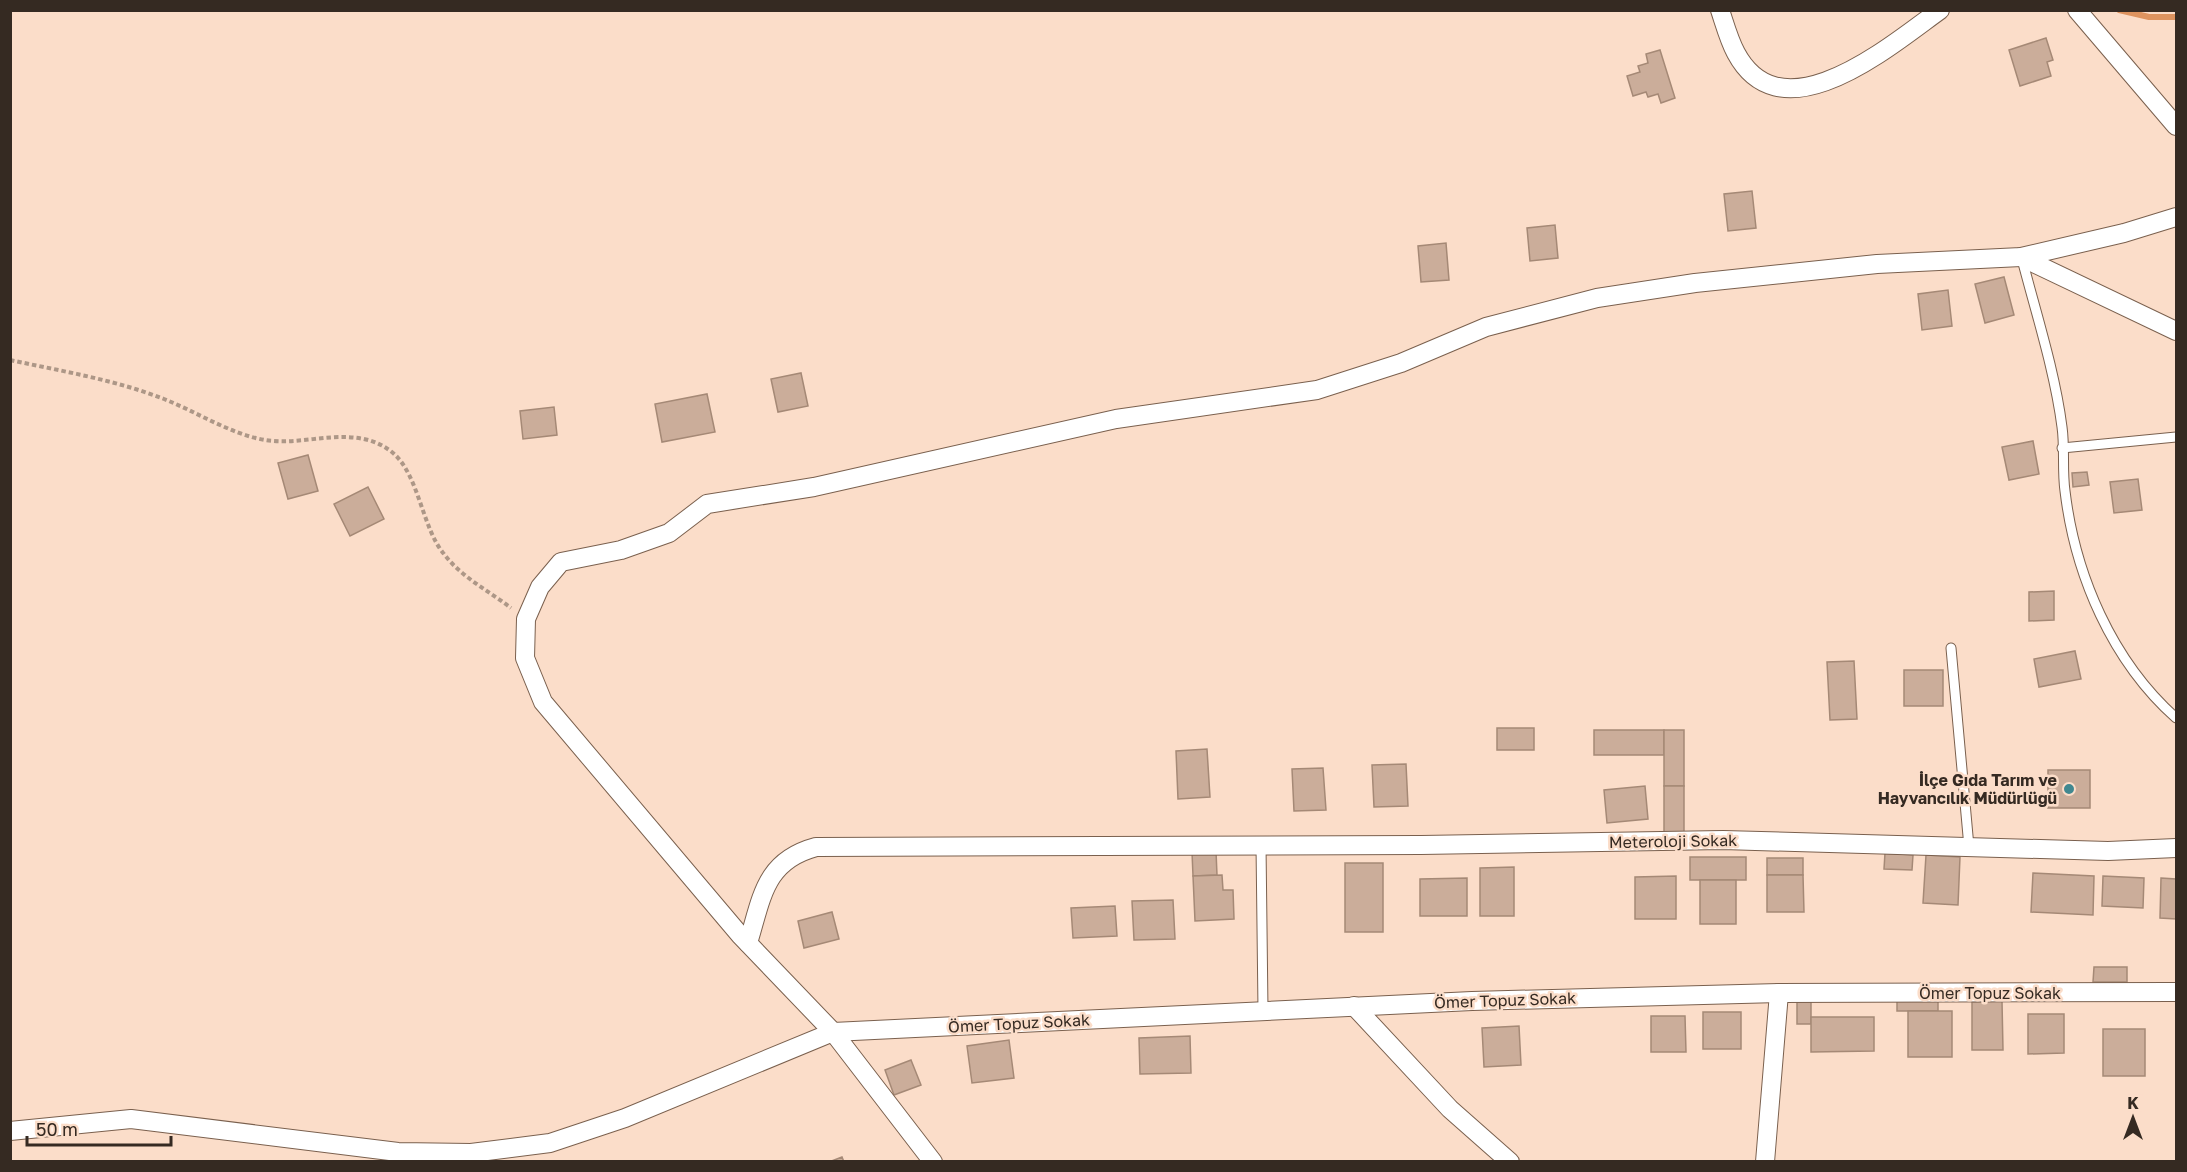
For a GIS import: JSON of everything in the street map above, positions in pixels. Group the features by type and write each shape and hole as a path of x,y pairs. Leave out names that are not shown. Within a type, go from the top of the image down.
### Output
{"street":[{"path":"1720,10 1737,55 1752,72 1768,84 1787,89 1814,87 1845,74 1940,10"},
{"path":"2077,11 2176,126"},
{"path":"933,1161 833,1032 748,943 543,702 525,658 526,619 540,586 561,562 621,550 669,533 707,504 814,487 1116,419 1317,390 1401,363 1486,327 1597,298 1695,283 1878,264 2021,257 2124,233 2176,217"},
{"path":"2021,257 2176,332"},
{"name":"Meteroloji Sokak","path":"748,943 765,885 773,873 793,855 816,847 1723,840 2108,851 2176,848"},
{"name":"Ömer Topuz Sokak","path":"10,1131 131,1119 398,1152 471,1153 550,1143 626,1118 833,1032 1354,1006 1779,993 2176,992"},
{"path":"1765,1161 1779,993"},
{"path":"1354,1006 1450,1109 1510,1161"}],"lane":[{"path":"2021,257 2062,428 2069,521 2087,584 2111,635 2134,673 2155,700 2176,718"},
{"path":"2062,448 2176,437"},
{"path":"1951,648 1970,847"},
{"path":"1261,845 1263,1010"}],"path":[{"path":"10,360 154,396 243,434 266,440 287,441 336,436 368,441 394,454 411,480 429,527 443,554 462,573 526,619"}],"building":[{"path":"2046,38 2053,60 2047,62 2051,76 2020,86 2009,50"},
{"path":"1660,50 1675,98 1661,103 1658,94 1648,97 1646,92 1633,96 1627,76 1640,72 1638,66 1648,63 1646,54"},
{"path":"1752,191 1756,228 1728,231 1724,194"},
{"path":"1555,225 1558,258 1530,261 1527,228"},
{"path":"1446,243 1449,280 1421,282 1418,246"},
{"path":"2004,277 2014,315 1985,323 1975,284"},
{"path":"1948,290 1952,326 1922,330 1918,294"},
{"path":"801,373 808,406 778,412 771,379"},
{"path":"707,394 715,432 662,442 655,404"},
{"path":"554,407 557,435 523,439 520,411"},
{"path":"2033,441 2039,474 2009,480 2002,447"},
{"path":"308,455 318,491 288,499 278,463"},
{"path":"2087,472 2089,485 2073,487 2072,473"},
{"path":"2138,479 2142,510 2114,513 2110,482"},
{"path":"368,487 384,519 350,536 334,504"},
{"path":"2054,591 2054,620 2029,621 2029,592"},
{"path":"2075,651 2081,679 2039,687 2034,659"},
{"path":"1854,661 1857,719 1830,720 1827,662"},
{"path":"1904,670 1943,670 1943,706 1904,706"},
{"path":"1497,728 1534,728 1534,750 1497,750"},
{"path":"1594,730 1664,730 1664,755 1594,755"},
{"path":"1664,730 1684,730 1684,786 1664,786"},
{"path":"1207,749 1210,797 1178,799 1176,751"},
{"path":"1406,764 1408,806 1374,807 1372,765"},
{"path":"1323,768 1326,810 1294,811 1292,769"},
{"name":"İlçe Gıda Tarım ve Hayvancılık Müdürlüğü","path":"2048,770 2090,770 2090,808 2048,808"},
{"path":"1645,786 1648,819 1607,823 1604,790"},
{"path":"1664,786 1684,786 1684,833 1664,833"},
{"path":"1216,851 1217,875 1193,876 1192,852"},
{"path":"1885,853 1913,855 1912,870 1884,869"},
{"path":"1926,855 1960,857 1958,905 1923,903"},
{"path":"1690,857 1746,857 1746,880 1690,880"},
{"path":"1767,858 1803,858 1803,875 1767,875"},
{"path":"1345,863 1383,863 1383,932 1345,932"},
{"path":"1514,867 1514,916 1480,916 1480,868"},
{"path":"2033,873 2094,876 2093,915 2031,912"},
{"path":"1222,875 1223,890 1233,890 1234,919 1195,921 1193,876"},
{"path":"1767,875 1803,875 1804,912 1767,912"},
{"path":"1676,876 1676,919 1635,919 1635,877"},
{"path":"2103,876 2144,878 2143,908 2102,906"},
{"path":"1467,878 1467,916 1420,916 1420,879"},
{"path":"2161,878 2176,879 2176,919 2160,918"},
{"path":"1700,880 1736,880 1736,924 1700,924"},
{"path":"1173,900 1175,939 1134,940 1132,901"},
{"path":"1115,906 1117,936 1073,938 1071,908"},
{"path":"832,912 839,939 804,948 798,921"},
{"path":"2094,967 2127,967 2127,982 2093,982"},
{"path":"1797,997 1811,997 1811,1024 1797,1024"},
{"path":"1897,999 1938,999 1938,1011 1897,1011"},
{"path":"2002,1001 2003,1050 1972,1050 1972,1002"},
{"path":"1908,1011 1952,1011 1952,1057 1908,1057"},
{"path":"1703,1012 1741,1012 1741,1049 1703,1049"},
{"path":"2028,1014 2064,1014 2064,1053 2028,1054"},
{"path":"1651,1016 1685,1016 1686,1052 1651,1052"},
{"path":"1811,1017 1874,1017 1874,1051 1811,1052"},
{"path":"1519,1026 1521,1065 1484,1067 1482,1028"},
{"path":"2103,1029 2145,1029 2145,1076 2103,1076"},
{"path":"1190,1036 1191,1073 1140,1074 1139,1038"},
{"path":"1009,1040 1014,1078 972,1083 967,1046"},
{"path":"911,1060 921,1085 894,1095 885,1070"},
{"path":"842,1157 844,1162 829,1162"}],"waterway":[{"path":"2119,10 2149,17 2176,17"}],"place":[{"name":"İlçe Gıda Tarım ve Hayvancılık Müdürlüğü","path":"2069,789"}]}
